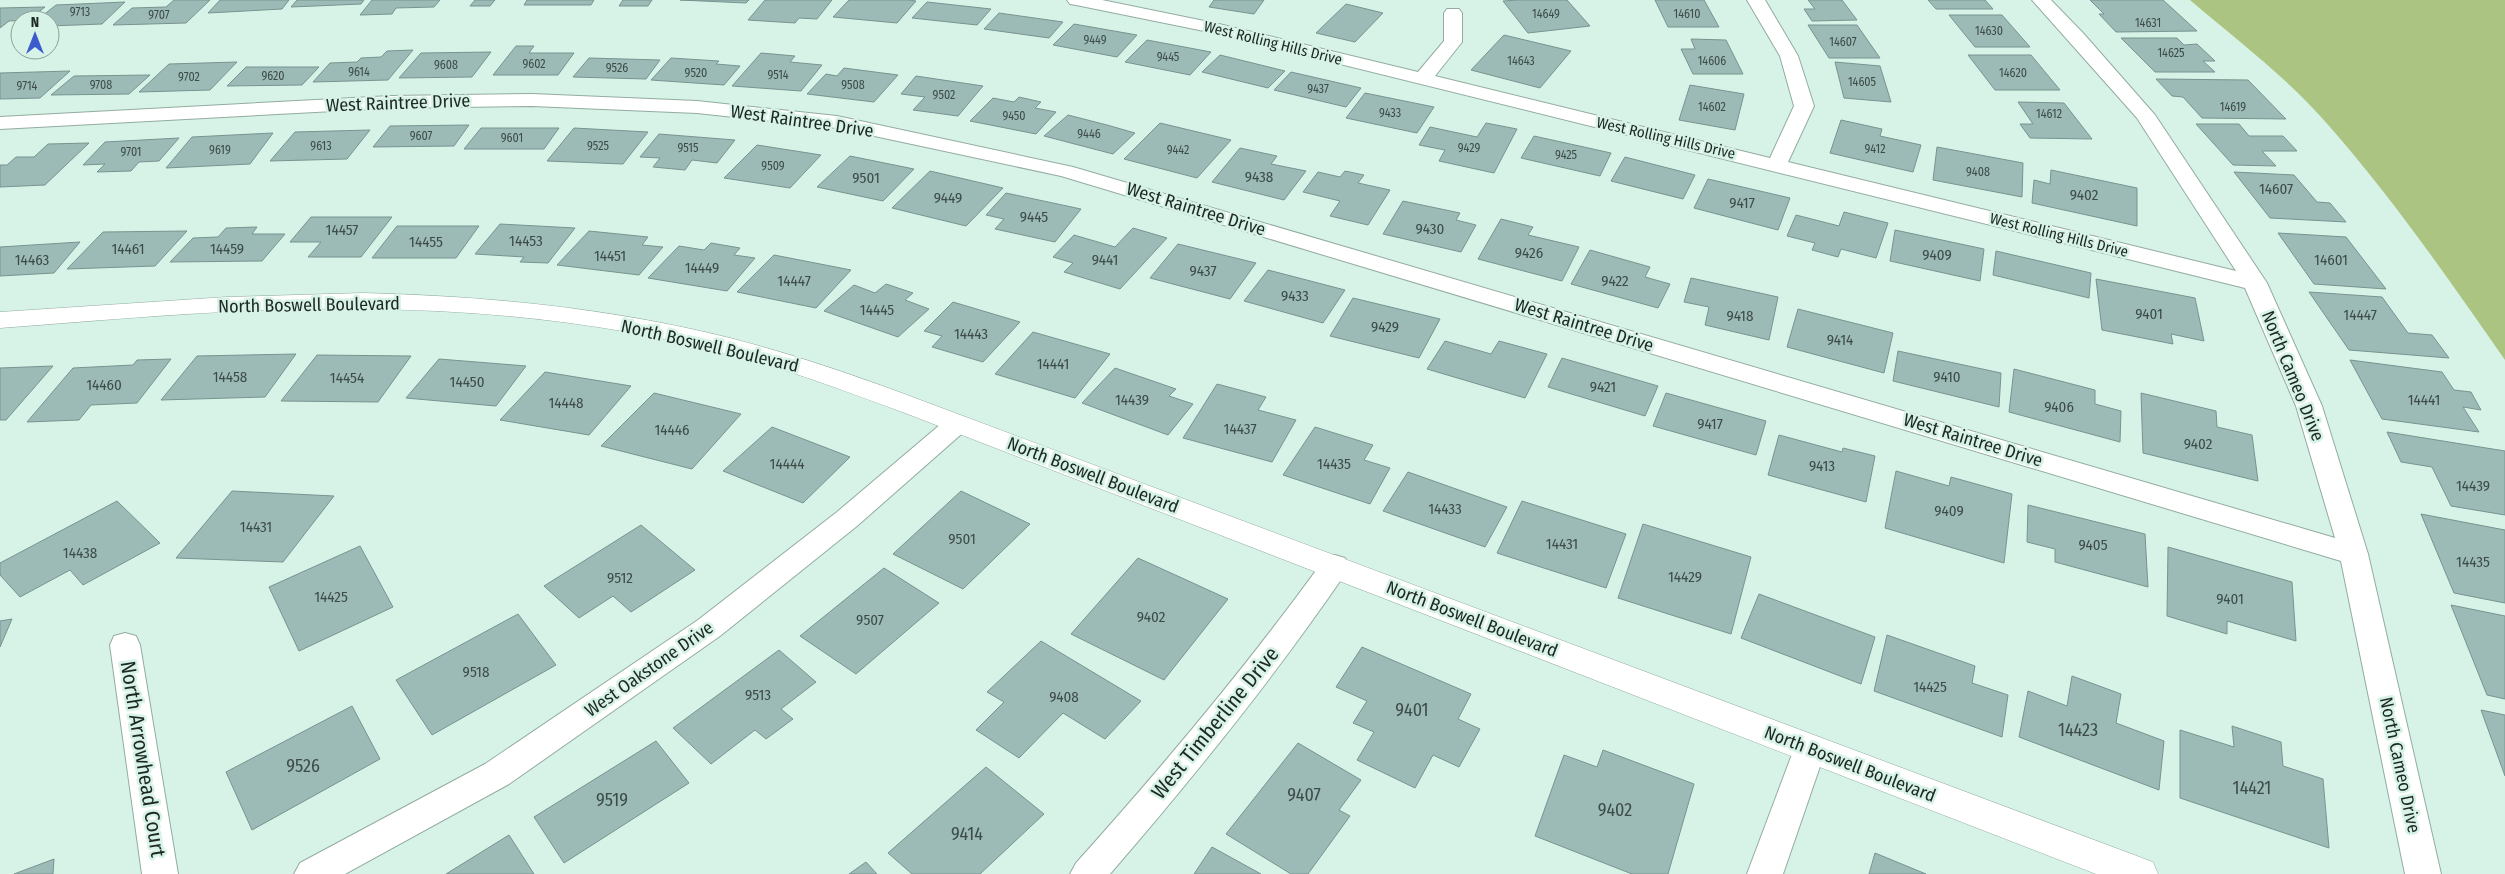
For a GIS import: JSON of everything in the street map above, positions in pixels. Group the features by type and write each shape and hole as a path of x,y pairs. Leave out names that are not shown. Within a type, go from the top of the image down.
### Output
{"street":[{"name":"West Rolling Hills Drive","path":"1076,0 1219,29 1422,80 1777,164 2255,283"},
{"path":"1756,0 1789,56 1804,106 1777,164"},
{"name":"North Cameo Drive","path":"2041,0 2077,37 2145,115 2255,283 2309,406 2354,554 2423,874"},
{"path":"1422,80 1453,42 1453,13"},
{"name":"West Raintree Drive","path":"0,123 391,102 532,100 697,108 837,122 1066,171 2354,554"},
{"name":"North Boswell Boulevard","path":"0,320 304,302 373,302 498,308 636,327 726,346 816,371 1335,566 2140,874"},
{"name":"West Oakstone Drive","path":"312,874 497,774 709,628 847,519 956,424"},
{"name":"West Timberline Drive","path":"1088,874 1174,776 1304,612 1335,566"},
{"name":"North Arrowhead Court","path":"125,645 160,874"},
{"path":"1765,874 1810,749"}],"green space":[{"path":"2190,0 2505,0 2505,360 2399,212 2330,127 2298,93"}],"building":[{"path":"174,0 210,0 186,23 113,25 132,8 166,7"},
{"path":"220,0 289,0 282,9 208,13"},
{"path":"297,0 364,0 361,4 291,7"},
{"path":"372,0 440,0 434,7 396,8 392,14 360,15"},
{"path":"475,0 495,0 490,6 470,6"},
{"path":"527,0 594,0 591,5 524,5"},
{"path":"623,0 652,0 648,6 619,6"},
{"path":"680,0 749,0 746,3"},
{"path":"765,0 832,0 817,19 799,18 795,23 748,20"},
{"path":"849,0 916,1 897,23 833,17"},
{"path":"1214,0 1264,0 1254,14 1209,7"},
{"path":"1567,0 1590,26 1528,33 1503,1"},
{"path":"1655,0 1704,0 1719,27 1668,27"},
{"path":"1808,0 1842,0 1857,20 1812,21 1804,9 1815,9"},
{"path":"1928,0 1985,0 1993,9 1936,9"},
{"path":"2090,0 2163,0 2197,31 2116,32 2099,14 2104,14"},
{"path":"125,2 102,24 60,26 60,10 50,10 56,5"},
{"path":"927,2 991,9 977,25 912,18"},
{"path":"1346,4 1383,13 1355,42 1316,33"},
{"path":"45,7 41,10 10,10 10,21 0,28 0,8"},
{"path":"999,13 1063,22 1049,38 984,29"},
{"path":"1949,15 2002,15 2030,47 1975,47"},
{"path":"1074,24 1137,35 1117,57 1053,45"},
{"path":"1808,25 1857,25 1880,58 1829,58"},
{"path":"1504,35 1571,51 1540,88 1471,70"},
{"path":"2121,38 2177,38 2184,45 2197,44 2215,61 2203,61 2215,72 2155,72"},
{"path":"1691,39 1726,40 1743,74 1693,74 1681,49 1695,49"},
{"path":"1147,40 1211,52 1190,75 1125,62"},
{"path":"516,46 534,46 529,53 574,53 558,75 493,75"},
{"path":"413,50 388,80 313,82 330,63 357,62 361,58 381,57 387,51"},
{"path":"491,52 472,77 399,78 421,53"},
{"path":"761,53 795,56 790,62 822,65 801,91 732,86"},
{"path":"1220,55 1285,71 1268,88 1202,72"},
{"path":"1968,55 2031,55 2060,90 1995,90"},
{"path":"589,58 660,60 646,79 573,77"},
{"path":"671,58 719,61 716,64 740,66 724,85 651,80"},
{"path":"237,62 210,90 139,92 169,64"},
{"path":"1835,62 1880,66 1891,102 1844,98"},
{"path":"246,67 319,67 302,85 227,86"},
{"path":"844,68 898,75 874,102 807,94 826,74 837,76"},
{"path":"70,71 40,98 0,99 0,73"},
{"path":"1291,72 1361,88 1346,107 1274,90"},
{"path":"150,75 129,94 51,95 74,76"},
{"path":"916,76 983,86 958,116 913,110 925,97 901,94"},
{"path":"2156,79 2248,80 2286,119 2202,118 2183,97 2172,96"},
{"path":"1690,85 1744,94 1735,130 1679,120"},
{"path":"1365,93 1434,107 1417,133 1346,118"},
{"path":"1019,97 1041,102 1035,108 1056,112 1036,134 970,121 993,98 1014,102"},
{"path":"2018,102 2064,103 2092,139 2030,138 2020,124 2033,124"},
{"path":"1068,115 1135,133 1113,154 1044,136"},
{"path":"1841,120 1882,129 1880,136 1921,145 1913,172 1830,153"},
{"path":"1160,123 1231,140 1197,178 1124,159"},
{"path":"1486,123 1517,129 1494,173 1439,161 1445,150 1419,145 1430,127 1477,137"},
{"path":"2196,124 2239,124 2249,136 2283,136 2297,151 2262,151 2276,166 2233,165"},
{"path":"469,125 454,146 373,147 390,126"},
{"path":"481,128 559,128 544,149 464,149"},
{"path":"574,128 648,132 623,164 547,161"},
{"path":"370,130 347,159 270,161 295,132"},
{"path":"273,133 250,164 166,168 192,137"},
{"path":"659,134 735,140 717,163 692,160 685,170 653,167 660,158 640,157"},
{"path":"1534,136 1611,153 1600,176 1521,158"},
{"path":"179,138 159,161 139,162 131,171 97,172 105,164 83,165 105,142"},
{"path":"89,143 45,185 0,187 0,165 7,165 16,157 34,157 48,144"},
{"path":"757,145 821,155 790,188 724,178"},
{"path":"1937,147 2023,163 2022,197 1933,180"},
{"path":"1240,148 1277,156 1271,164 1306,171 1284,200 1212,182"},
{"path":"850,156 914,169 883,201 817,187"},
{"path":"1625,157 1695,175 1683,199 1611,181"},
{"path":"2051,170 2137,188 2137,226 2032,203 2034,180 2050,184"},
{"path":"930,171 1003,188 966,226 892,208"},
{"path":"1345,171 1364,175 1358,183 1390,190 1368,225 1330,216 1340,201 1303,192 1318,172 1340,177"},
{"path":"2234,172 2294,175 2317,202 2330,203 2346,222 2270,218"},
{"path":"1708,179 1790,198 1778,230 1694,208"},
{"path":"1006,193 1081,209 1055,242 995,229 1004,219 986,215"},
{"path":"1403,201 1460,213 1456,220 1476,225 1461,252 1383,234"},
{"path":"1844,212 1888,223 1876,258 1841,249 1838,257 1812,250 1815,243 1787,236 1796,215 1839,226"},
{"path":"311,217 392,217 361,257 308,257 321,242 290,242"},
{"path":"1501,219 1533,227 1528,235 1579,247 1562,281 1478,259"},
{"path":"500,224 575,228 548,263 520,262 524,257 475,254"},
{"path":"397,226 479,226 456,258 372,258"},
{"path":"257,227 252,234 285,234 262,261 170,262 193,238 218,237 226,228"},
{"path":"1133,228 1167,238 1120,289 1064,272 1073,263 1053,257 1074,235 1115,247"},
{"path":"1895,230 1984,249 1980,281 1890,261"},
{"path":"187,231 155,266 67,269 103,232"},
{"path":"589,231 648,237 642,245 663,247 639,275 557,265"},
{"path":"2278,233 2346,237 2386,289 2314,284"},
{"path":"80,242 54,273 0,276 0,247"},
{"path":"711,243 740,248 734,255 755,258 727,291 648,278 679,246 704,250"},
{"path":"1178,244 1256,263 1230,299 1150,278"},
{"path":"1590,250 1650,267 1645,277 1670,284 1658,308 1571,284"},
{"path":"1996,251 2091,273 2089,298 1993,275"},
{"path":"774,255 851,270 816,308 737,292"},
{"path":"1268,270 1345,290 1323,323 1244,301"},
{"path":"1691,278 1778,297 1769,340 1705,325 1709,307 1684,302"},
{"path":"2096,279 2195,298 2204,341 2171,334 2173,344 2102,330"},
{"path":"886,284 913,293 905,300 929,309 898,337 824,311 854,285 875,293"},
{"path":"2309,292 2382,297 2408,333 2432,335 2449,358 2349,350"},
{"path":"1353,298 1440,319 1419,358 1330,336"},
{"path":"953,302 1020,322 983,362 932,347 942,336 924,331"},
{"path":"1798,309 1893,333 1884,373 1787,347"},
{"path":"1033,332 1110,354 1075,398 995,374"},
{"path":"1445,341 1491,354 1499,341 1547,354 1525,398 1427,369"},
{"path":"1898,351 2001,373 1999,407 1893,381"},
{"path":"296,354 265,397 161,400 197,356"},
{"path":"317,355 411,356 378,402 281,401"},
{"path":"1562,358 1658,386 1645,416 1548,387"},
{"path":"171,359 137,403 91,405 79,420 27,422 73,368 133,365 137,360"},
{"path":"439,359 526,366 496,406 406,398"},
{"path":"2350,360 2442,372 2454,390 2471,392 2481,410 2463,407 2479,432 2382,419"},
{"path":"53,366 6,420 0,420 0,368"},
{"path":"1115,368 1176,389 1169,396 1193,404 1168,435 1082,403"},
{"path":"2014,369 2095,390 2095,404 2121,411 2120,442 2009,412"},
{"path":"545,372 631,386 589,435 500,420"},
{"path":"1217,384 1266,397 1258,410 1296,420 1272,462 1183,438"},
{"path":"654,393 741,414 692,469 601,446"},
{"path":"1666,393 1766,421 1756,455 1653,426"},
{"path":"2141,393 2216,411 2217,427 2252,435 2258,481 2143,453"},
{"path":"772,427 850,457 803,503 723,471"},
{"path":"1315,427 1373,445 1364,460 1390,468 1370,504 1283,475"},
{"path":"2387,432 2505,451 2505,515 2451,506 2432,467 2401,462"},
{"path":"1779,435 1842,452 1843,448 1875,456 1866,502 1768,475"},
{"path":"1896,471 1949,486 1951,477 2012,494 2004,563 1885,528"},
{"path":"1408,472 1507,507 1485,547 1383,511"},
{"path":"232,491 334,496 283,562 176,558"},
{"path":"961,491 1030,524 963,589 893,554"},
{"path":"117,501 160,543 83,585 70,570 20,597 0,575 0,563"},
{"path":"1522,501 1626,534 1606,588 1497,553"},
{"path":"2028,505 2145,534 2148,587 2055,562 2055,549 2027,542"},
{"path":"2421,514 2505,530 2505,603 2454,593"},
{"path":"1643,524 1751,557 1731,634 1618,598"},
{"path":"641,525 695,570 631,612 613,596 579,618 544,586"},
{"path":"360,546 393,607 299,651 269,587"},
{"path":"2168,547 2292,582 2296,641 2227,621 2227,634 2167,616"},
{"path":"1138,558 1228,599 1164,680 1071,634"},
{"path":"884,568 939,603 856,674 800,636"},
{"path":"1759,594 1875,637 1861,684 1741,638"},
{"path":"2451,605 2505,616 2505,699 2487,695"},
{"path":"518,614 556,665 432,735 396,680"},
{"path":"12,619 0,647 0,621"},
{"path":"1887,635 1975,666 1972,683 2008,695 2002,737 1874,691"},
{"path":"1041,641 1141,701 1105,739 1063,713 1019,758 976,730 1004,702 987,692"},
{"path":"1362,647 1471,694 1458,719 1480,729 1459,767 1433,755 1415,788 1357,760 1374,732 1353,723 1367,701 1336,687"},
{"path":"779,650 816,682 781,709 793,719 766,739 755,730 711,764 673,728"},
{"path":"2072,676 2121,694 2116,723 2164,741 2159,790 2019,737 2028,691 2067,706"},
{"path":"352,706 380,759 252,830 226,772"},
{"path":"2481,710 2505,715 2505,776"},
{"path":"2232,726 2281,742 2283,766 2323,779 2329,848 2180,798 2180,730 2234,747"},
{"path":"656,741 689,783 564,863 534,817"},
{"path":"1298,743 1361,780 1339,810 1350,816 1308,874 1291,874 1226,834"},
{"path":"1603,750 1694,784 1668,874 1632,874 1535,836 1564,755 1597,767"},
{"path":"986,767 1044,814 980,874 912,874 888,853"},
{"path":"509,835 534,874 446,874"},
{"path":"1212,847 1261,874 1194,874"},
{"path":"1875,853 1926,874 1869,874"},
{"path":"54,859 53,874 14,874"},
{"path":"866,862 877,874 849,874"}]}
